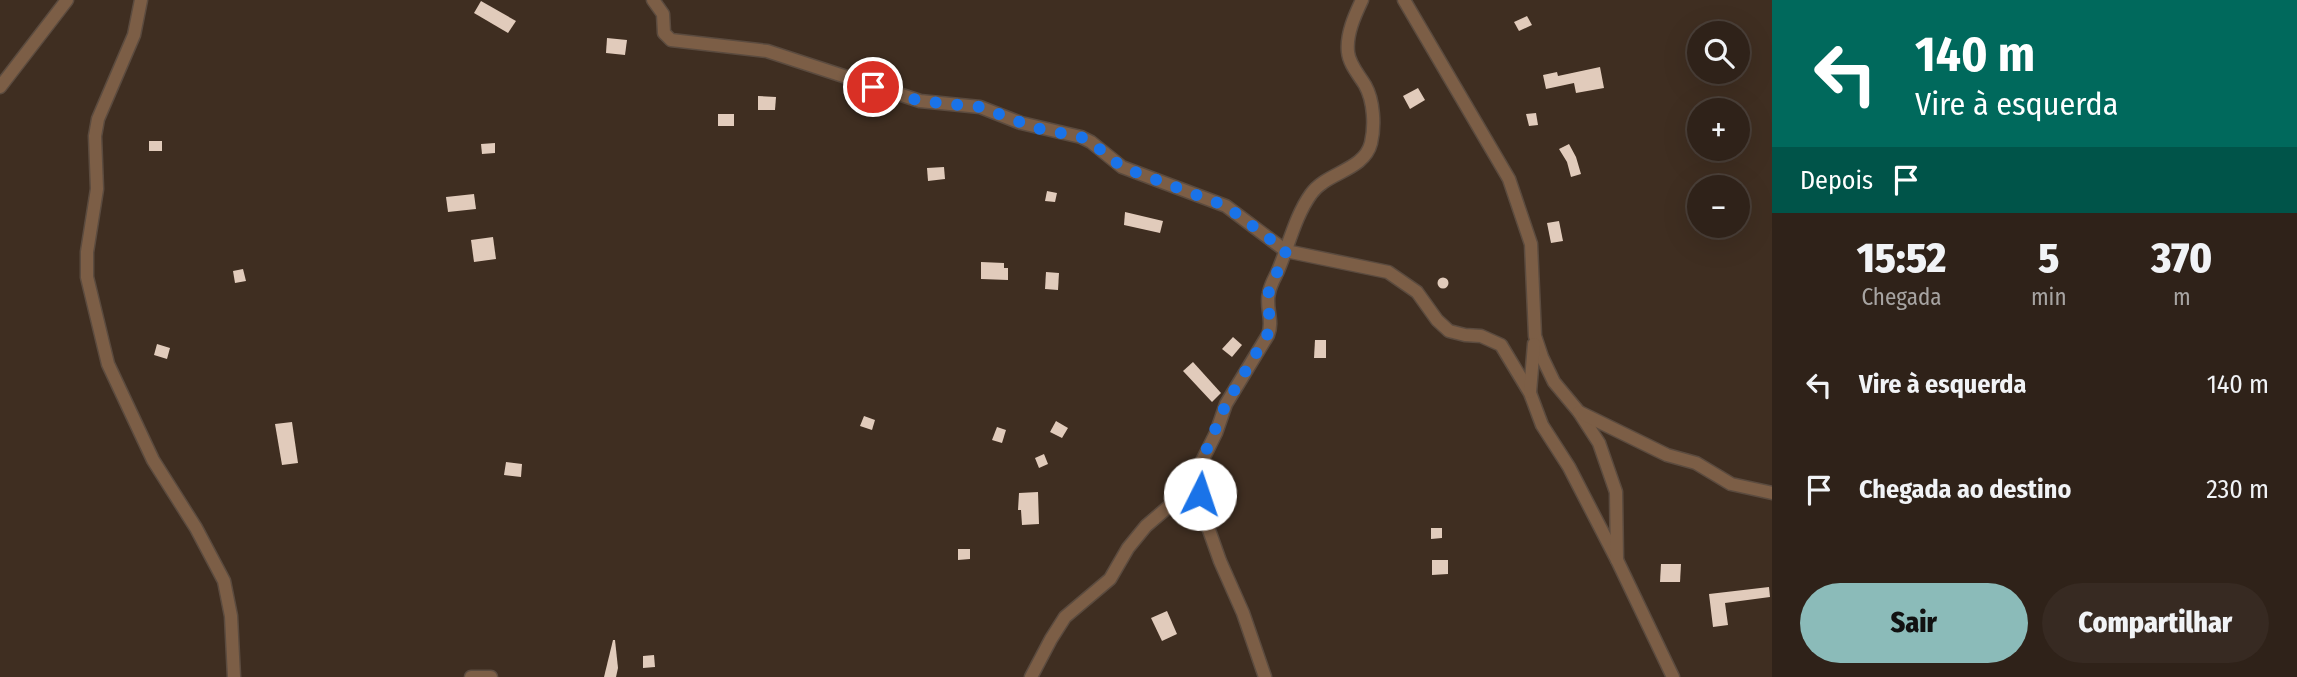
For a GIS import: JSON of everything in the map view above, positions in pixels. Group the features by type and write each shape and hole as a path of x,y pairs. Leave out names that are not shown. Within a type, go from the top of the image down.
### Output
{"street":[{"path":"0,87 66,0"},
{"path":"141,0 134,35 98,119 95,136 97,189 87,277 108,364 153,460 196,528 225,581 231,616 234,677"},
{"path":"653,0 663,14 664,33 671,40 767,51 920,101 980,107 1028,125 1074,135 1091,142 1122,167 1226,206 1286,251 1373,267 1395,276 1417,292 1437,320 1449,331 1481,336 1501,345 1530,393 1542,425 1570,467 1673,677"},
{"path":"1031,677 1065,617 1114,574 1128,548 1146,526 1181,496 1197,472 1226,404 1268,335 1268,294 1310,194 1323,181 1345,171 1363,158 1371,145 1373,111 1367,88 1348,52 1350,30 1362,0"},
{"path":"1404,0 1509,179 1531,244 1535,336 1530,393"},
{"path":"1268,238 1294,231"},
{"path":"1535,336 1546,370 1599,443 1616,492 1617,560"},
{"path":"1579,412 1667,454 1696,463 1731,484 1772,493"},
{"path":"1197,472 1204,516 1243,613 1265,677"},
{"path":"471,677 491,677"}],"building":[{"path":"481,1 516,21 508,33 474,13"},
{"path":"1527,16 1532,25 1519,31 1514,22"},
{"path":"607,38 627,40 625,55 606,53"},
{"path":"1600,67 1604,88 1576,93 1574,83 1546,89 1543,75 1557,72 1558,76"},
{"path":"1418,88 1425,100 1410,109 1403,96"},
{"path":"758,96 776,97 775,110 758,110"},
{"path":"1536,113 1538,125 1529,126 1526,114"},
{"path":"718,114 734,114 734,126 718,126"},
{"path":"149,141 162,141 162,151 149,151"},
{"path":"495,143 495,153 482,154 481,144"},
{"path":"1569,144 1581,174 1571,177 1567,162 1559,149"},
{"path":"944,167 945,179 928,181 927,168"},
{"path":"1047,191 1057,193 1055,202 1045,201"},
{"path":"474,194 476,209 448,212 446,197"},
{"path":"1125,212 1163,221 1160,233 1124,225"},
{"path":"1559,221 1563,241 1551,243 1547,223"},
{"path":"493,237 496,259 474,262 471,240"},
{"path":"981,262 1004,263 1004,268 1008,268 1008,280 981,279"},
{"path":"243,269 246,281 235,283 233,271"},
{"path":"1046,272 1059,273 1058,290 1045,289"},
{"path":"1443,278 1447,279 1447,287 1443,288 1439,287 1438,283 1439,279"},
{"path":"1233,337 1242,345 1232,357 1222,349"},
{"path":"1315,340 1326,340 1326,358 1314,358"},
{"path":"157,344 170,348 167,359 154,355"},
{"path":"1193,362 1221,393 1212,402 1183,371"},
{"path":"864,416 875,420 872,430 860,426"},
{"path":"1056,421 1068,428 1062,438 1050,432"},
{"path":"292,422 298,463 282,465 275,424"},
{"path":"997,427 1006,430 1002,443 992,440"},
{"path":"1044,454 1048,464 1039,468 1035,458"},
{"path":"506,462 522,464 521,477 504,475"},
{"path":"1038,492 1039,524 1022,525 1021,510 1018,510 1019,493"},
{"path":"1431,528 1442,528 1442,538 1431,539"},
{"path":"958,549 970,549 970,559 958,560"},
{"path":"1432,560 1448,560 1448,574 1432,575"},
{"path":"1661,564 1681,564 1680,582 1660,582"},
{"path":"1769,587 1770,597 1725,603 1728,625 1713,627 1709,594"},
{"path":"1167,611 1177,634 1162,641 1151,618"},
{"path":"613,640 618,668 616,677 604,677"},
{"path":"654,655 655,667 643,668 643,656"}],"route":[{"path":"873,87 920,101 980,107 1036,128 1067,132 1081,137 1114,162 1143,177 1226,206 1286,251 1268,294 1270,330 1226,404 1197,472 1200,494"}]}
